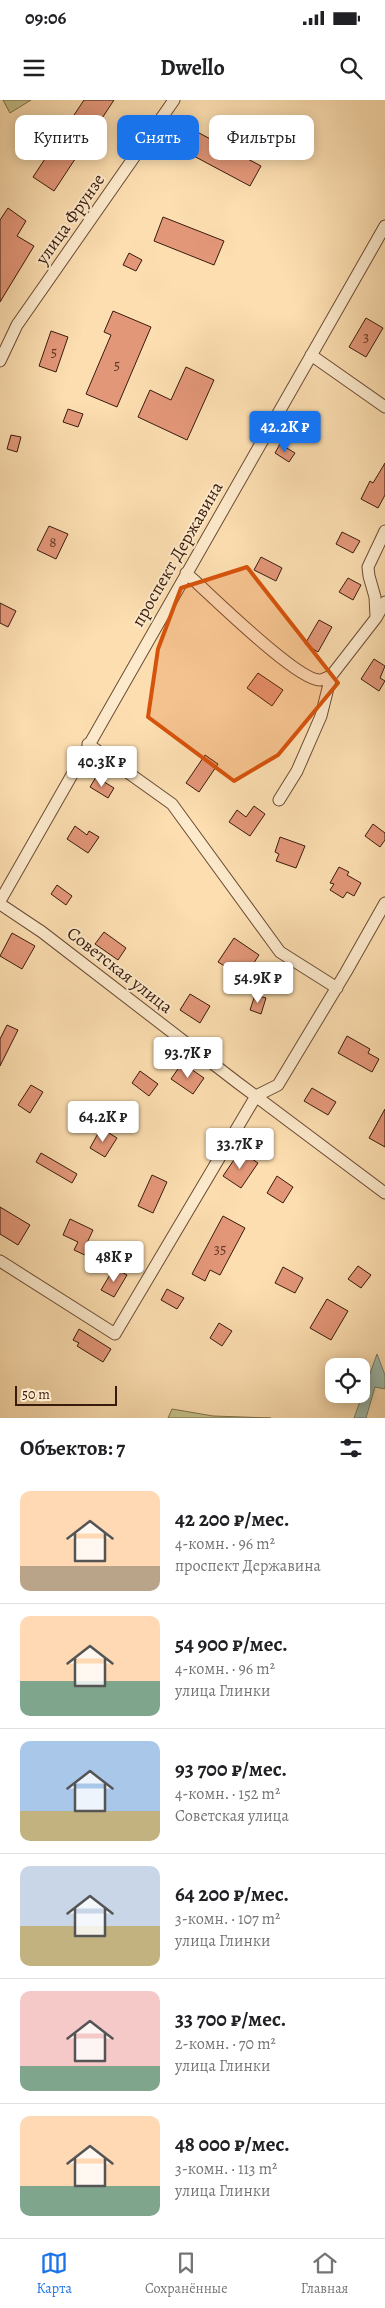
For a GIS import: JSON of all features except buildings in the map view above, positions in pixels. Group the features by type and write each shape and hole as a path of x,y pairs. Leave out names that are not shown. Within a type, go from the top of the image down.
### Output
{"street":[{"name":"улица Фрунзе","path":"0,361 17,325 174,100"},
{"name":"проспект Державина","path":"0,902 88,744 385,226"},
{"path":"312,355 385,407"},
{"path":"376,618 375,597 368,567 385,531"},
{"path":"186,574 224,607 252,635 307,676 320,680 331,676"},
{"path":"279,800 297,771 321,716 331,676 376,618 385,602"},
{"path":"88,744 172,804 280,952 336,988"},
{"name":"Советская улица","path":"0,902 385,1192"},
{"path":"0,1261 115,1334 256,1096 278,1085 385,902"}],"highlighted area":[{"path":"247,567 338,683 278,755 234,781 148,717 158,649 181,588"}],"shaded area":[{"path":"3,100 31,100 10,113"},
{"path":"377,1354 385,1375 385,1389 375,1387 366,1418 354,1418 359,1403 370,1403 370,1373"},
{"path":"172,1409 213,1416 271,1418 168,1418"}]}
